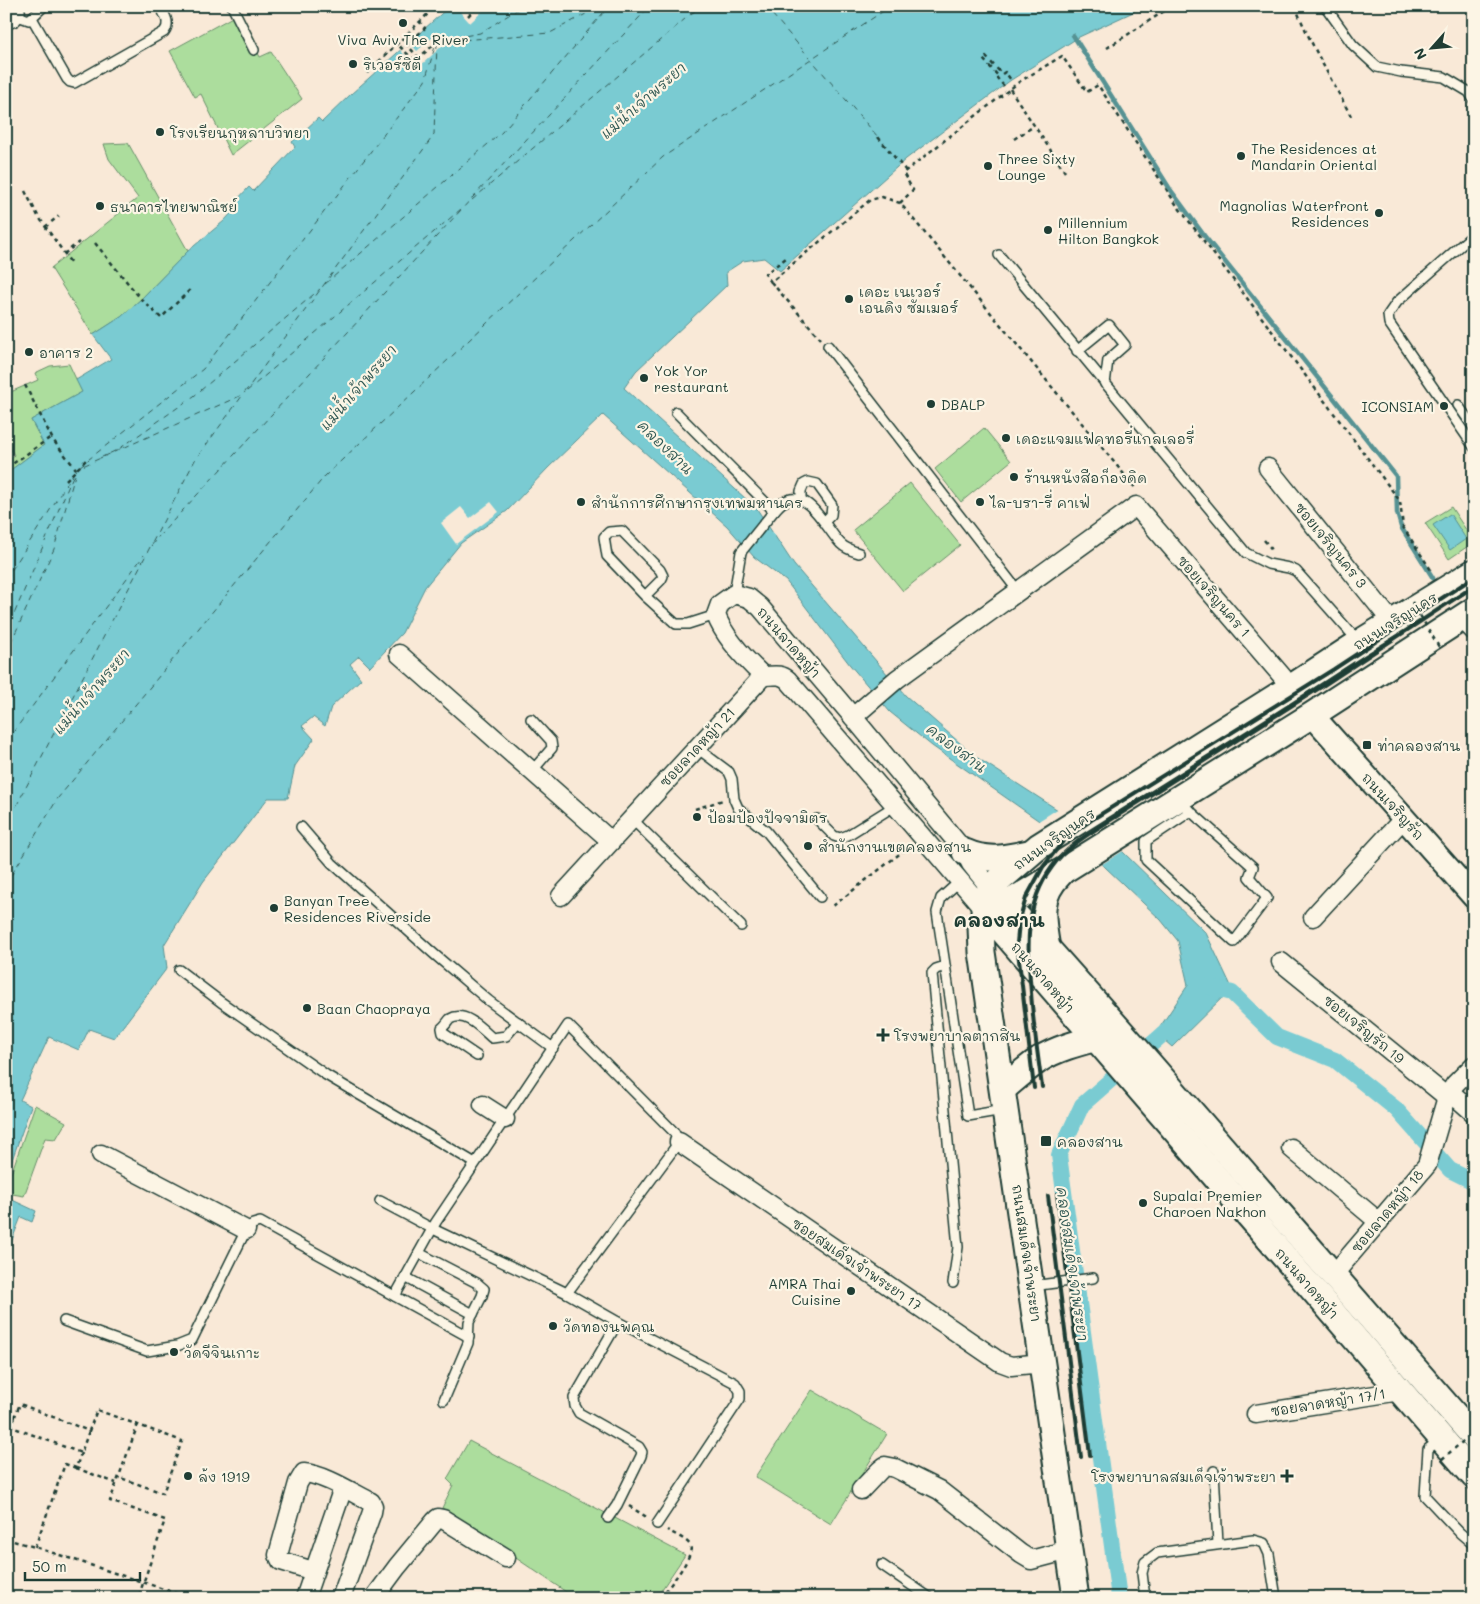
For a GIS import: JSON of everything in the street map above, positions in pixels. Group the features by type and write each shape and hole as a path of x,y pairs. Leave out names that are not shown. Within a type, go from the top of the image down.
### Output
{"main road":[{"name":"ถนนเจริญนคร","path":"994,900 1034,850 1100,806 1290,688 1359,642 1474,572"},
{"name":"ถนนเจริญนคร","path":"994,900 1067,867 1118,836 1184,805 1312,715 1469,620"},
{"path":"1290,688 1312,715"},
{"path":"965,852 976,857 1010,858 1034,850"},
{"path":"1047,948 1043,914 1045,896 1052,882 1067,867"},
{"name":"ถนนลาดหญ้า","path":"994,900 1047,948 1129,1055 1400,1391 1442,1449 1474,1476"},
{"name":"ถนนลาดหญ้า","path":"994,900 1096,1038"},
{"name":"ถนนสมเด็จเจ้าพระยา","path":"994,900 981,928 982,952 1076,1598"},
{"path":"1004,1099 1041,1059 1072,1045 1096,1038 1129,1055"},
{"name":"ถนนลาดหญ้า","path":"1129,1055 1334,1274 1474,1436"}],"street":[{"name":"ซอยเจริญนคร 3","path":"1268,468 1392,622"},
{"path":"853,717 897,679 1136,506"},
{"name":"ซอยเจริญนคร 1","path":"1136,506 1290,688"},
{"path":"734,594 720,604 716,615 721,628 764,676"},
{"name":"ถนนลาดหญ้า","path":"734,594 749,598 760,607 965,852 994,900"},
{"path":"399,654 611,841"},
{"name":"ถนนลาดหญ้า","path":"764,676 776,674 788,680 960,881 994,900"},
{"name":"ซอยลาดหญ้า 21","path":"561,896 764,676"},
{"name":"ถนนเจริญรัถ","path":"1312,715 1474,897"},
{"path":"1313,918 1404,818"},
{"name":"ซอยเจริญรัถ 19","path":"1281,962 1448,1095 1474,1112"},
{"path":"1448,1095 1455,1084 1474,1065"},
{"name":"ซอยลาดหญ้า 18","path":"1334,1274 1426,1165 1448,1095"},
{"path":"483,1104 505,1119"},
{"name":"ซอยสมเด็จเจ้าพระยา 17","path":"679,1142 1000,1362 1010,1366 1043,1363"},
{"path":"1291,1148 1379,1222"},
{"path":"101,1154 246,1230"},
{"name":"ซอยลาดหญ้า 17/1","path":"1256,1414 1400,1391"},
{"path":"861,1490 886,1466 895,1468 939,1490 1031,1560 1069,1550"},
{"path":"313,1571 280,1561 278,1554 298,1483 304,1473 310,1473 343,1488 371,1502 373,1506 341,1598"},
{"path":"305,1598 343,1488"},
{"path":"374,1598 403,1559 438,1518 443,1519 506,1558"}],"lane":[{"path":"12,13 29,20 44,6"},
{"path":"32,18 67,79 74,83 164,32 168,27 168,22 160,6"},
{"path":"232,6 254,50"},
{"path":"1325,6 1353,45 1376,67 1444,77 1468,92 1474,100"},
{"path":"1474,234 1397,302 1388,315 1389,323 1474,447"},
{"path":"999,255 1246,553 1268,564 1296,571 1359,642"},
{"path":"1078,351 1109,325 1125,345 1108,360 1105,384"},
{"path":"828,346 1018,591"},
{"path":"1458,405 1474,428"},
{"path":"676,412 772,513"},
{"path":"801,500 801,491 804,484 808,482 817,484 832,505 831,515 824,521"},
{"path":"734,594 741,552 782,502 792,499 801,500 817,512 843,546 859,553"},
{"path":"645,596 662,580 663,576 660,570 622,531 609,532 604,536 607,556 645,596 676,624 688,624 716,615"},
{"path":"531,719 551,741 552,748 532,771"},
{"path":"697,748 729,772 732,779 734,799 738,808 766,831 820,897"},
{"path":"817,819 834,836 840,838 896,805"},
{"path":"1184,805 1253,867 1250,877 1267,898 1234,942 1146,860 1146,842 1184,805"},
{"path":"632,819 741,926"},
{"path":"301,826 332,863 489,1001 552,1048"},
{"path":"960,881 941,898 937,912 968,1116 1004,1099"},
{"path":"945,966 936,969 932,973 958,1247 953,1283"},
{"path":"179,970 221,1002 326,1075 475,1164"},
{"path":"478,1056 442,1034 442,1028 451,1019 460,1017 469,1019 492,1038 506,1036 518,1022"},
{"path":"395,1296 436,1222 568,1025 674,1132 679,1142 567,1292"},
{"path":"380,1201 433,1229 567,1292 618,1322 735,1383 740,1391 740,1399 657,1524"},
{"path":"64,1321 147,1351 177,1346 192,1340 246,1230 253,1224 260,1222 469,1337"},
{"path":"419,1252 482,1286 484,1291 469,1322 468,1343 444,1400"},
{"path":"405,1277 473,1314"},
{"path":"1031,1286 1093,1278"},
{"path":"608,1517 617,1505 642,1456 642,1452 639,1447 579,1413 575,1406 574,1398 618,1322"},
{"path":"1442,1449 1428,1449 1425,1496 1474,1545"},
{"path":"1214,1471 1218,1544"},
{"path":"1146,1598 1142,1573 1145,1562 1157,1553 1252,1540 1264,1543 1269,1554 1276,1598"},
{"path":"882,1565 930,1598"}],"path":[{"path":"367,73 436,6"},
{"path":"1107,48 1172,6"},
{"path":"1295,6 1313,47 1351,116"},
{"path":"468,16 477,7"},
{"path":"419,58 407,45 425,28 420,22"},
{"path":"394,41 415,61 437,42"},
{"path":"1004,86 997,78 999,77 983,59 986,56 1002,74 1005,72 1011,80"},
{"path":"900,203 913,190 903,173 1018,82 1062,56 1087,92 1098,85 1176,204 1400,501 1403,527 1435,576"},
{"path":"1010,89 1065,172"},
{"path":"1014,138 1034,126"},
{"path":"878,137 906,172"},
{"path":"26,191 38,216 71,263"},
{"path":"771,282 870,200 882,197 900,203 1137,491 1136,506"},
{"path":"45,227 59,216"},
{"path":"64,254 79,242"},
{"path":"95,243 141,299 161,318 192,288"},
{"path":"786,258 764,274 828,346"},
{"path":"25,385 51,437 76,469"},
{"path":"6,464 11,464 51,437"},
{"path":"66,480 88,458"},
{"path":"1264,540 1270,547"},
{"path":"1412,602 1439,647"},
{"path":"695,809 717,802"},
{"path":"833,906 907,848"},
{"path":"81,1452 12,1427 15,1416 20,1404 89,1431"},
{"path":"76,1468 97,1410 182,1441 164,1493 118,1477"},
{"path":"6,1413 15,1416"},
{"path":"138,1424 110,1501 165,1520 138,1598"},
{"path":"1442,1449 1474,1432"},
{"path":"35,1547 65,1464 116,1483"},
{"path":"6,1539 191,1598"},
{"path":"660,1598 685,1564 692,1550"}],"green space":[{"path":"238,14 260,57 271,52 302,99 231,155 201,94 195,97 170,51"},
{"path":"128,143 188,251 121,317 93,335 51,268 138,198 109,159 104,144"},
{"path":"69,364 82,392 31,420 44,445 12,469 7,463 14,455 6,441 6,394 38,380 35,373 50,366"},
{"path":"984,428 1011,461 961,502 935,469"},
{"path":"910,483 960,545 903,591 853,530"},
{"path":"1451,507 1474,542 1449,559 1425,523"},
{"path":"35,1105 66,1122 56,1139 45,1138 24,1196 6,1193 6,1188"},
{"path":"812,1390 887,1434 831,1524 755,1477"},
{"path":"469,1441 685,1555 656,1598 575,1598 442,1508 453,1485 447,1479"}],"water":[{"name":"แม่น้ำเจ้าพระยา","path":"450,6 1142,6 1079,37 1011,80 906,159 780,271 764,258 743,261 726,272 727,285 636,371 624,388 757,509 794,565 906,696 976,757 1123,852 1206,933 1232,988 1172,1047 1156,1033 1188,985 1178,941 1161,920 1105,867 932,746 890,712 850,665 786,581 754,557 727,526 603,415 507,511 461,543 425,587 402,633 370,667 359,656 350,664 361,679 331,707 325,726 313,717 302,726 314,739 295,766 288,798 268,798 203,882 164,945 167,968 114,1038 89,1029 79,1050 49,1037 20,1100 31,1106 6,1177 6,477 12,469 44,445 31,420 82,392 76,380 111,359 93,335 121,317 188,251 224,221 237,207 234,203 249,187 253,191 295,147 292,142 318,118 322,122"},
{"path":"1450,514 1466,539 1450,550 1433,525"},
{"path":"6,1197 36,1211 32,1222 21,1217 8,1250 6,1249"}],"pier":[{"path":"467,6 488,6 470,23 460,12"},
{"path":"435,35 443,45 417,69 400,50 409,42 417,51"},
{"path":"491,502 499,512 456,544 441,523 461,507 470,518"},
{"path":"1059,808 1125,850 1099,866 1037,822"}],"waterway":[{"path":"1073,35 1170,189 1206,238 1396,476 1397,513 1401,527 1433,578"},
{"name":"คลองสาน","path":"1207,986 1232,993 1277,1037 1335,1060 1396,1109 1450,1170 1474,1182"},
{"name":"คลองสมเด็จเจ้าพระยา","path":"1119,1598 1059,1155 1082,1105 1177,1022"}],"ferry route":[{"path":"444,40 480,33 523,6"},
{"path":"6,826 195,460 434,135 437,42 550,33 601,6"},
{"path":"325,284 502,132 609,6"},
{"path":"151,546 650,6"},
{"path":"472,200 692,13 703,6"},
{"path":"765,6 878,137"},
{"path":"6,884 58,798 325,476 663,157 891,6"},
{"path":"79,467 203,369 425,81 436,43"},
{"path":"247,391 461,209"},
{"path":"100,458 119,449 194,396 320,289"},
{"path":"6,633 76,469 242,395"},
{"path":"6,579 73,474"},
{"path":"6,653 54,549 75,475"},
{"path":"6,742 144,555"}],"railway":[{"path":"1034,1088 1017,943 1019,922 1026,898 1043,867 1064,840 1093,819 1334,669 1474,577"},
{"path":"1042,1087 1034,1028 1030,976 1030,927 1036,896 1043,881 1057,861 1068,849 1087,835 1321,687 1474,586"},
{"path":"1057,1194 1090,1455"},
{"path":"1048,1196 1081,1457"}],"place":[{"name":"Viva Aviv The River","path":"403,23"},
{"name":"ริเวอร์ซิตี","path":"353,64"},
{"name":"โรงเรียนกุหลาบวิทยา","path":"160,132"},
{"name":"The Residences at Mandarin Oriental","path":"1241,156"},
{"name":"Three Sixty Lounge","path":"988,166"},
{"name":"ธนาคารไทยพาณิชย์","path":"100,206"},
{"name":"Magnolias Waterfront Residences","path":"1379,213"},
{"name":"Millennium Hilton Bangkok","path":"1048,230"},
{"name":"เดอะ เนเวอร์ เอนดิง ซัมเมอร์","path":"849,299"},
{"name":"อาคาร 2","path":"29,352"},
{"name":"Yok Yor restaurant","path":"644,378"},
{"name":"DBALP","path":"931,404"},
{"name":"ICONSIAM","path":"1444,406"},
{"name":"เดอะแจมแฟคทอรี่แกลเลอรี่","path":"1006,438"},
{"name":"ร้านหนังสือก็องดิด","path":"1014,477"},
{"name":"สำนักการศึกษากรุงเทพมหานคร","path":"581,502"},
{"name":"ไล-บรา-รี่ คาเฟ่","path":"980,502"},
{"name":"ท่าคลองสาน","path":"1367,745"},
{"name":"ป้อมป้องปัจจามิตร","path":"697,817"},
{"name":"สำนักงานเขตคลองสาน","path":"808,846"},
{"name":"Banyan Tree Residences Riverside","path":"274,908"},
{"name":"Baan Chaopraya","path":"307,1008"},
{"name":"โรงพยาบาลตากสิน","path":"883,1035"},
{"name":"คลองสาน","path":"1046,1141"},
{"name":"Supalai Premier Charoen Nakhon","path":"1143,1203"},
{"name":"AMRA Thai Cuisine","path":"851,1291"},
{"name":"วัดทองนพคุณ","path":"553,1326"},
{"name":"วัดจีจินเกาะ","path":"174,1352"},
{"name":"ล้ง 1919","path":"188,1476"},
{"name":"โรงพยาบาลสมเด็จเจ้าพระยา","path":"1287,1476"}],"district":[{"name":"คลองสาน","path":"999,919"}]}
